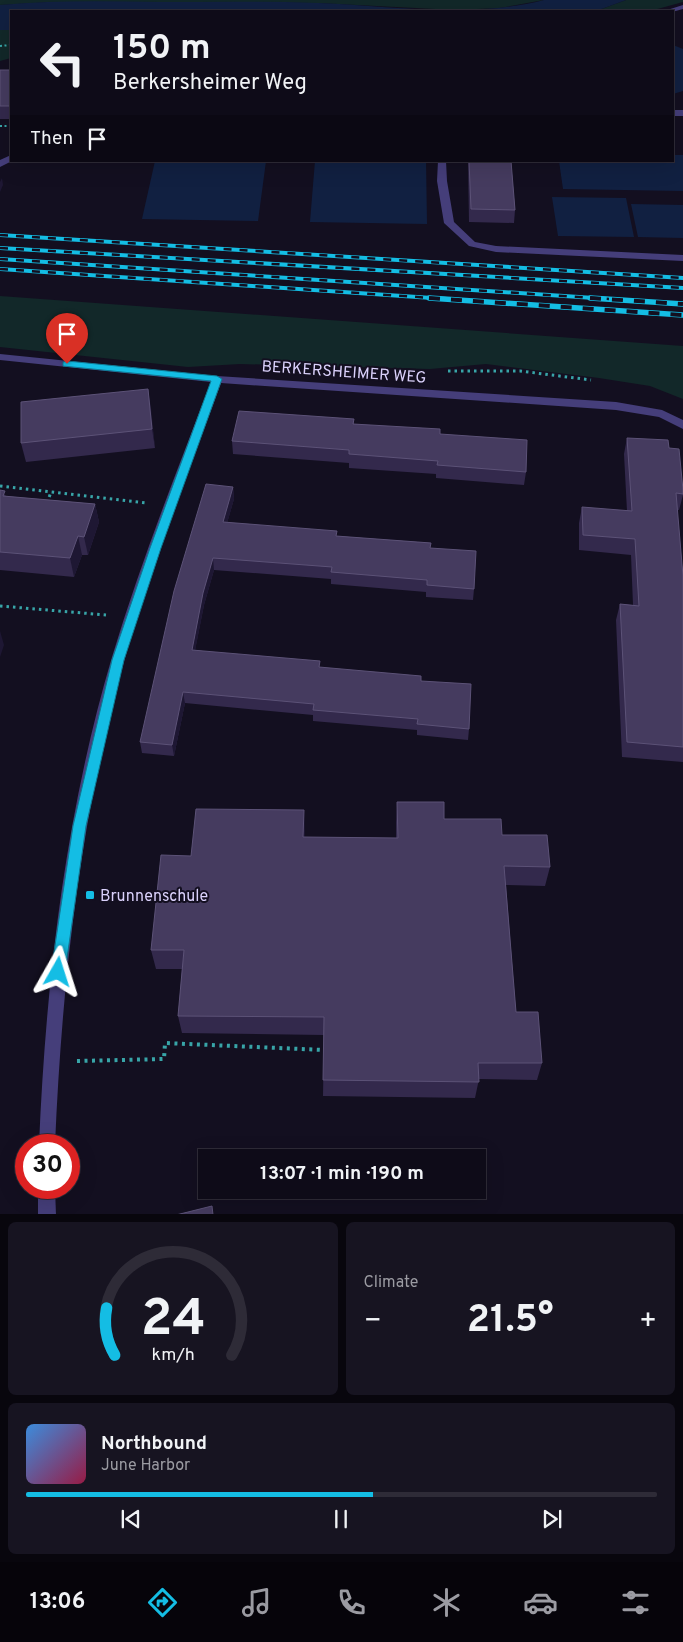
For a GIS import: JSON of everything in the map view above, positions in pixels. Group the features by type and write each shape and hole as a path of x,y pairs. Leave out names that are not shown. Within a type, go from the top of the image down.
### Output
{"street":[{"path":"442,162 442,181 449,223 472,244 496,249 683,258"},
{"name":"BERKERSHEIMER WEG","path":"0,357 217,379 607,405 662,414 683,425"},
{"path":"47,1134 50,1062 61,941 79,826 107,702 131,617 217,379"},
{"path":"47,1199 47,1214"}],"path":[{"path":"0,486 171,506"},
{"path":"45,508 51,492"},
{"path":"0,606 131,617"},
{"path":"50,1062 144,1058 164,1059 165,1043 324,1050"}],"green space":[{"path":"0,0 544,0 500,8 455,10 317,3 53,2 0,5"},
{"path":"626,0 683,0 683,2 654,10 599,10"},
{"path":"0,30 10,30 10,58 0,61"},
{"path":"0,296 683,346 683,399 650,386 486,364 430,369 240,364 188,367 0,347"}],"water":[{"path":"544,0 626,0 599,10 460,10 516,6"},
{"path":"99,1 318,3 431,10 10,10 10,30 0,30 0,5"},
{"path":"674,45 683,49 683,91 674,94"},
{"path":"674,155 683,155 683,191 563,189 559,162 674,162"},
{"path":"155,162 266,162 258,221 142,219"},
{"path":"315,162 426,162 427,224 310,222"},
{"path":"552,197 626,198 634,237 558,236"},
{"path":"631,204 683,205 683,238 638,237"}],"building":[{"path":"0,70 10,70 10,106 0,106"},
{"path":"469,162 511,162 515,210 471,209"},
{"path":"148,389 152,429 21,443 21,402"},
{"path":"239,411 354,419 353,424 440,429 440,434 527,440 526,472 437,465 438,461 349,454 349,450 232,441"},
{"path":"627,438 668,440 669,448 679,449 683,494 676,493 683,576 683,747 627,742 620,604 639,606 635,539 583,535 582,507 632,511"},
{"path":"206,484 233,487 223,522 337,531 336,536 431,543 430,548 476,551 474,589 427,585 427,580 331,572 332,567 213,558 203,593 192,650 320,661 319,667 421,676 421,681 471,684 469,729 417,724 418,719 313,710 314,704 183,692 172,745 140,742 174,591"},
{"path":"0,490 5,491 3,496 95,504 84,537 78,536 70,558 0,552"},
{"path":"397,802 444,802 444,819 501,819 502,835 547,835 550,867 504,866 516,1012 538,1012 542,1063 478,1063 479,1082 323,1080 324,1017 178,1016 184,950 151,950 161,855 191,856 196,809 304,810 303,837 398,838"},
{"path":"212,1206 213,1214 180,1214"}],"railway":[{"path":"0,235 683,278"},
{"path":"0,248 683,288"},
{"path":"0,259 609,299"},
{"path":"0,269 447,299"},
{"path":"429,298 683,315"},
{"path":"590,298 683,304"}],"place":[{"name":"Brunnenschule","path":"90,895"}],"route":[{"path":"58,972 79,826 118,660 155,548 217,379 67,364"}]}
